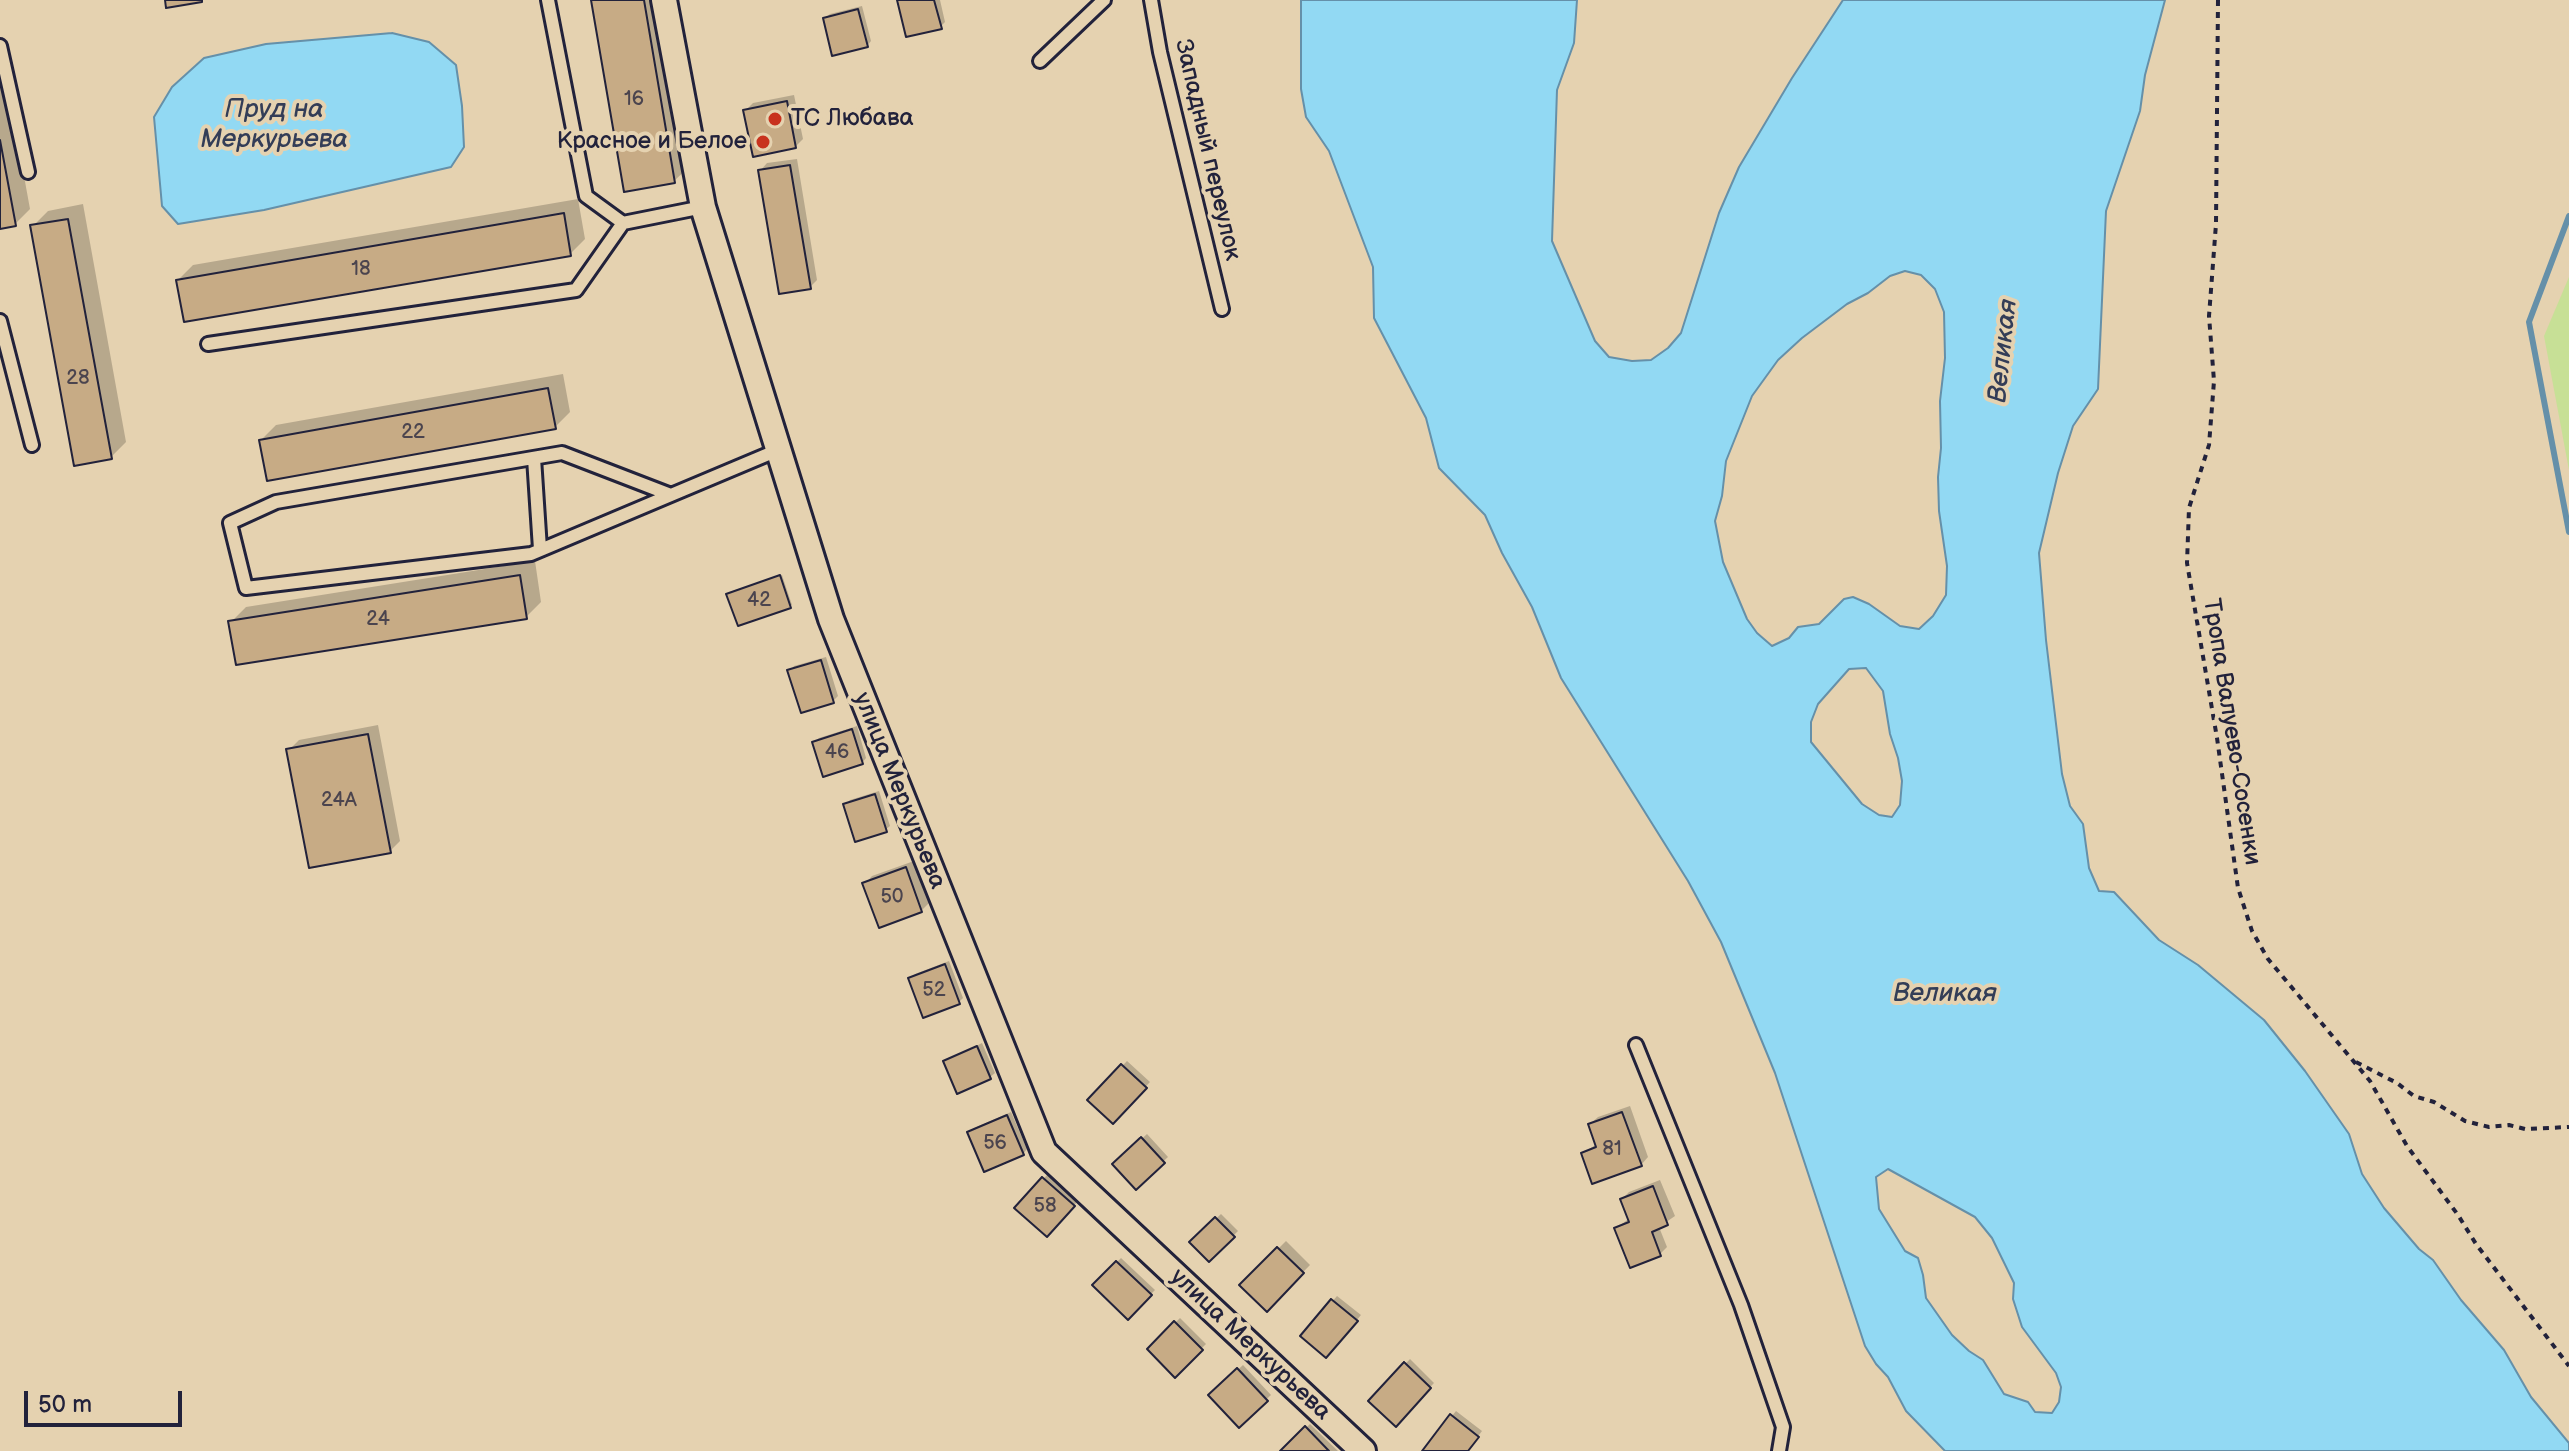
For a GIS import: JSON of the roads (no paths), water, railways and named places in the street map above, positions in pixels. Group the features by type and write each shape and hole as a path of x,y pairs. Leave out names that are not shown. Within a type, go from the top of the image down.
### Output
{"street":[{"name":"улица Меркурьева","path":"664,0 703,207 831,619 1044,1152 1363,1451"}],"lane":[{"path":"548,0 586,196 623,223"},
{"path":"1040,61 1104,0"},
{"name":"Западный переулок","path":"1151,0 1160,52 1222,309"},
{"path":"0,46 28,172"},
{"path":"208,344 576,290 623,223 703,207"},
{"path":"0,321 32,445"},
{"path":"671,495 562,453 276,502 230,523 246,588 531,554 778,450"},
{"path":"534,458 540,549"},
{"path":"1636,1045 1741,1305 1783,1427 1779,1451"}],"water":[{"name":"Великая","path":"1301,0 1577,0 1574,43 1557,90 1552,241 1595,341 1609,357 1651,360 1668,348 1681,333 1719,213 1739,167 1843,0 2165,0 2145,75 2140,111 2106,211 2098,389 2073,426 2039,553 2062,774 2070,806 2083,824 2089,868 2099,891 2114,892 2159,940 2198,965 2264,1020 2349,1134 2362,1174 2384,1208 2419,1249 2433,1260 2461,1300 2504,1350 2531,1397 2569,1443 2569,1451 1945,1451 1906,1411 1888,1377 1865,1346 1775,1073 1721,942 1688,881 1561,678 1532,607 1485,515 1439,468 1426,418 1374,318 1373,267 1329,151 1306,117 1301,89","holes":["1905,271 1921,275 1935,289 1944,312 1945,358 1940,401 1938,477 1939,511 1947,566 1946,595 1933,616 1919,629 1900,626 1869,604 1853,597 1844,599 1819,624 1798,627 1789,638 1772,646 1747,619 1723,562 1715,521 1726,461 1752,396 1778,360 1847,304 1890,276","1866,668 1883,691 1902,781 1900,805 1892,817 1879,815 1862,804 1811,742 1811,722 1818,704 1849,669","1888,1169 1975,1217 1992,1238 2014,1283 2013,1299 2022,1327 2056,1373 2061,1387 2059,1402 2052,1413 2035,1412 2028,1402 2004,1394 1983,1360 1952,1335 1926,1298 1918,1258 1905,1251 1879,1209 1876,1177"]},
{"name":"Пруд на Меркурьева","path":"392,33 429,42 456,65 464,147 451,167 264,210 178,224 162,206 154,117 172,87 204,58 266,44"}],"waterway":[{"path":"2569,216 2529,322 2569,532"}],"place":[{"name":"ТС Любава","path":"775,119"},
{"name":"Красное и Белое","path":"763,142"}]}
